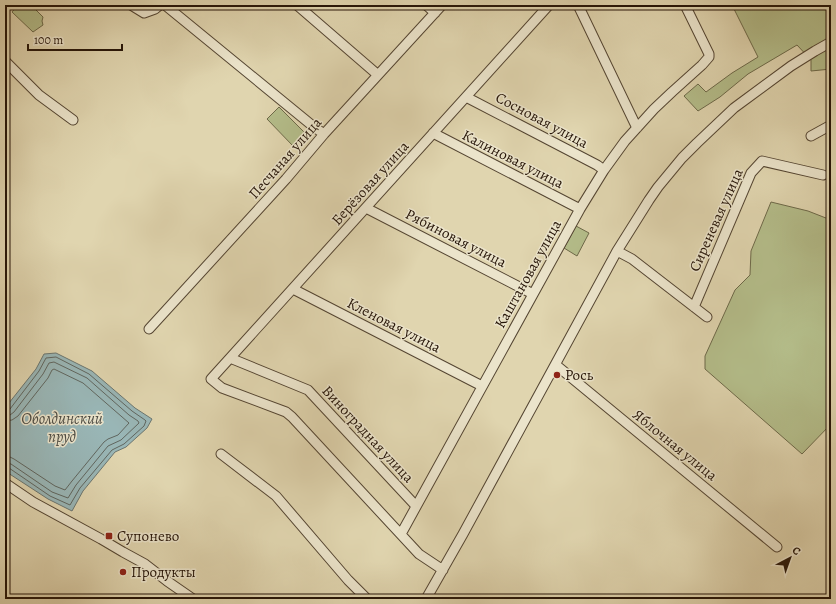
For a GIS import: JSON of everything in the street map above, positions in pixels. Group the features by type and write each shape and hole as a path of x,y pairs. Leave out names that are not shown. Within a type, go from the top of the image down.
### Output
{"street":[{"path":"131,5 144,13 155,10 160,5"},
{"path":"165,5 324,134"},
{"path":"297,5 378,75"},
{"path":"426,5 435,13"},
{"name":"Песчаная улица","path":"149,329 442,5"},
{"name":"Берёзовая улица","path":"401,534 286,412 222,388 211,379 549,5"},
{"path":"578,5 637,128"},
{"name":"Каштановая улица","path":"401,534 580,209 613,156 637,128 709,57 708,51 685,5"},
{"path":"426,599 556,365 617,251 658,187 696,143 734,108 791,66 831,42"},
{"path":"5,61 40,96 73,120"},
{"name":"Сосновая улица","path":"466,97 604,170"},
{"path":"810,136 831,125"},
{"name":"Калиновая улица","path":"433,133 580,209"},
{"name":"Сиреневая улица","path":"694,307 751,173 762,161 823,175"},
{"name":"Рябиновая улица","path":"366,208 533,294"},
{"path":"617,251 632,259 707,317"},
{"name":"Кленовая улица","path":"292,289 482,386"},
{"name":"Виноградная улица","path":"230,358 308,390 416,506"},
{"name":"Яблочная улица","path":"556,365 777,547"},
{"path":"221,454 276,496 348,580 367,599"},
{"path":"5,483 33,502 145,564 193,599"},
{"path":"401,534 420,555 443,570"}],"green space":[{"path":"18,5 31,5 43,17 43,25 33,32 12,12"},
{"path":"732,5 831,5 831,69 811,71 811,60 797,45 748,74 720,97 698,111 684,96 698,84 706,92 732,73 758,57"},
{"path":"279,107 305,133 293,146 267,119"},
{"path":"771,202 808,211 831,220 831,424 802,454 705,369 705,356 735,290 750,275 751,251"},
{"path":"576,226 589,233 577,256 564,248"}],"water":[{"name":"Оболдинский пруд","path":"56,353 92,371 135,408 152,419 147,428 126,447 115,452 83,491 72,511 48,499 5,471 5,408 36,369 44,354"}],"place":[{"name":"Рось","path":"557,375"},
{"name":"Супонево","path":"109,536"},
{"name":"Продукты","path":"123,572"}]}
